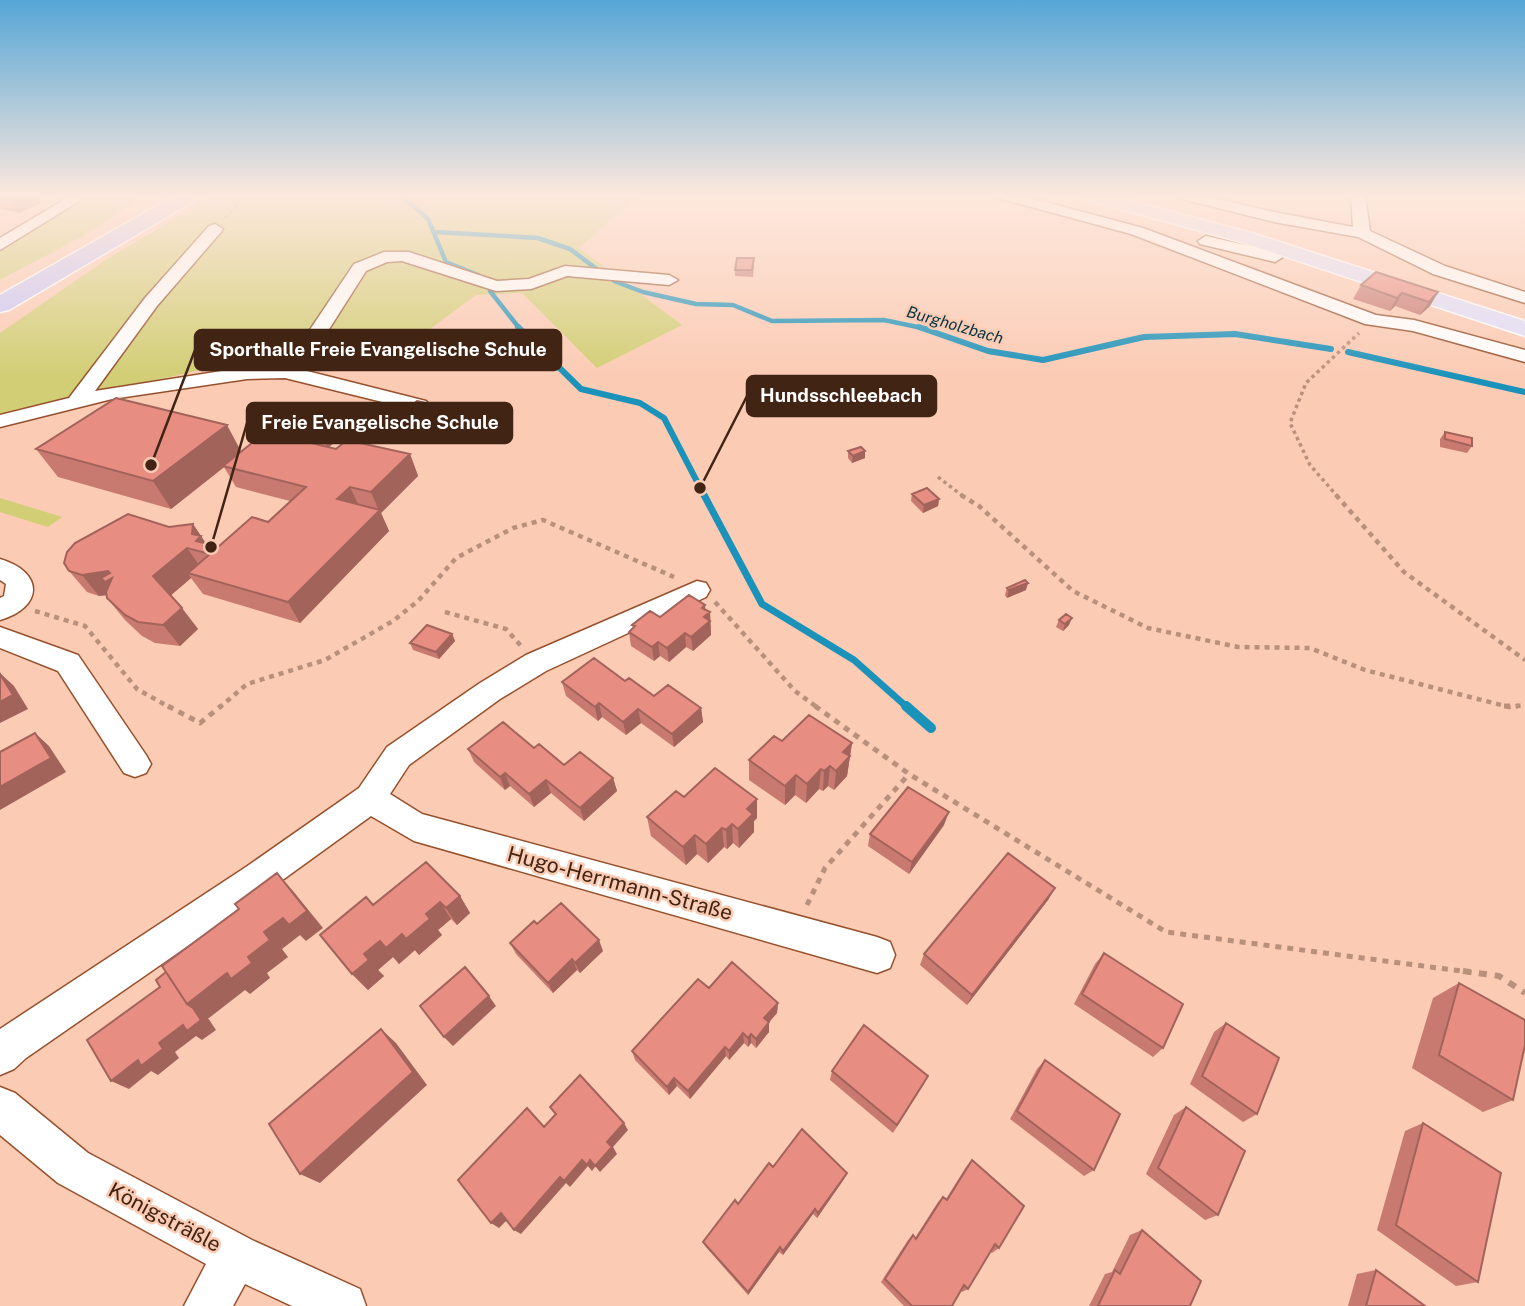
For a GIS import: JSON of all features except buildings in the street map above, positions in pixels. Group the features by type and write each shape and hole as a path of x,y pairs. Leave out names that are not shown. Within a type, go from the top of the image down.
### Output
{"highway":[{"path":"0,290 62,256"},
{"path":"0,305 74,256"}],"main road":[{"path":"1303,256 1525,329"}],"street":[{"path":"76,402 151,302 191,256"},
{"path":"285,372 302,356 360,268 384,257 403,256 496,286 531,284 565,271 669,280"},
{"path":"1203,256 1372,320 1414,326 1525,356"},
{"path":"1270,256 1275,257"},
{"path":"1410,256 1439,270 1525,298"},
{"path":"0,421 136,389 247,373 285,372 419,405"},
{"path":"0,568 19,580 9,605"},
{"path":"0,1055 12,1044 258,878 370,798 398,756 490,691 536,663 697,590"},
{"path":"0,637 68,663 135,764"},
{"name":"Hugo-Herrmann-Straße","path":"370,798 414,826 877,955"},
{"name":"Königsträßle","path":"0,1108 73,1168 236,1255 343,1306"},
{"path":"207,1306 236,1255"}],"path":[{"path":"1372,320 1306,383 1290,423 1310,465 1404,572 1525,660"},
{"path":"938,477 979,506 1073,591 1148,628 1238,647 1310,648 1365,670 1508,707 1525,705"},
{"path":"9,605 85,626 137,689 200,723 247,684 325,660 393,621 418,601 456,558 513,528 542,520 678,579 697,590 723,608 795,691 909,774 1166,932 1499,976 1525,993"},
{"path":"445,612 506,629 536,663"},
{"path":"794,931 825,868 909,774"}],"shaded area":[{"path":"0,256 46,256 0,280"},
{"path":"112,256 590,256 682,325 597,368 522,293 476,295 403,349 325,337 282,364 204,369 0,416 0,333"},
{"path":"0,498 62,517 48,527 0,512"}],"waterway":[{"path":"443,256 446,262 478,275"},
{"name":"Burgholzbach","path":"579,256 602,273"},
{"name":"Burgholzbach","path":"614,281 643,292 696,304 733,305 772,321 884,320 921,328"},
{"path":"490,291 520,329"},
{"name":"Burgholzbach","path":"921,328 927,329"},
{"name":"Burgholzbach","path":"921,328 988,351 1043,360 1144,337 1235,334 1331,349"},
{"path":"520,329 581,389 640,403 664,418 705,497"},
{"name":"Burgholzbach","path":"1348,352 1525,392"},
{"path":"704,495 762,604 854,660 908,708"},
{"path":"906,706 931,728"}],"place":[{"name":"Sporthalle Freie Evangelische Schule","path":"151,465"},
{"name":"Hundsschleebach","path":"700,488"},
{"name":"Freie Evangelische Schule","path":"211,547"}]}
